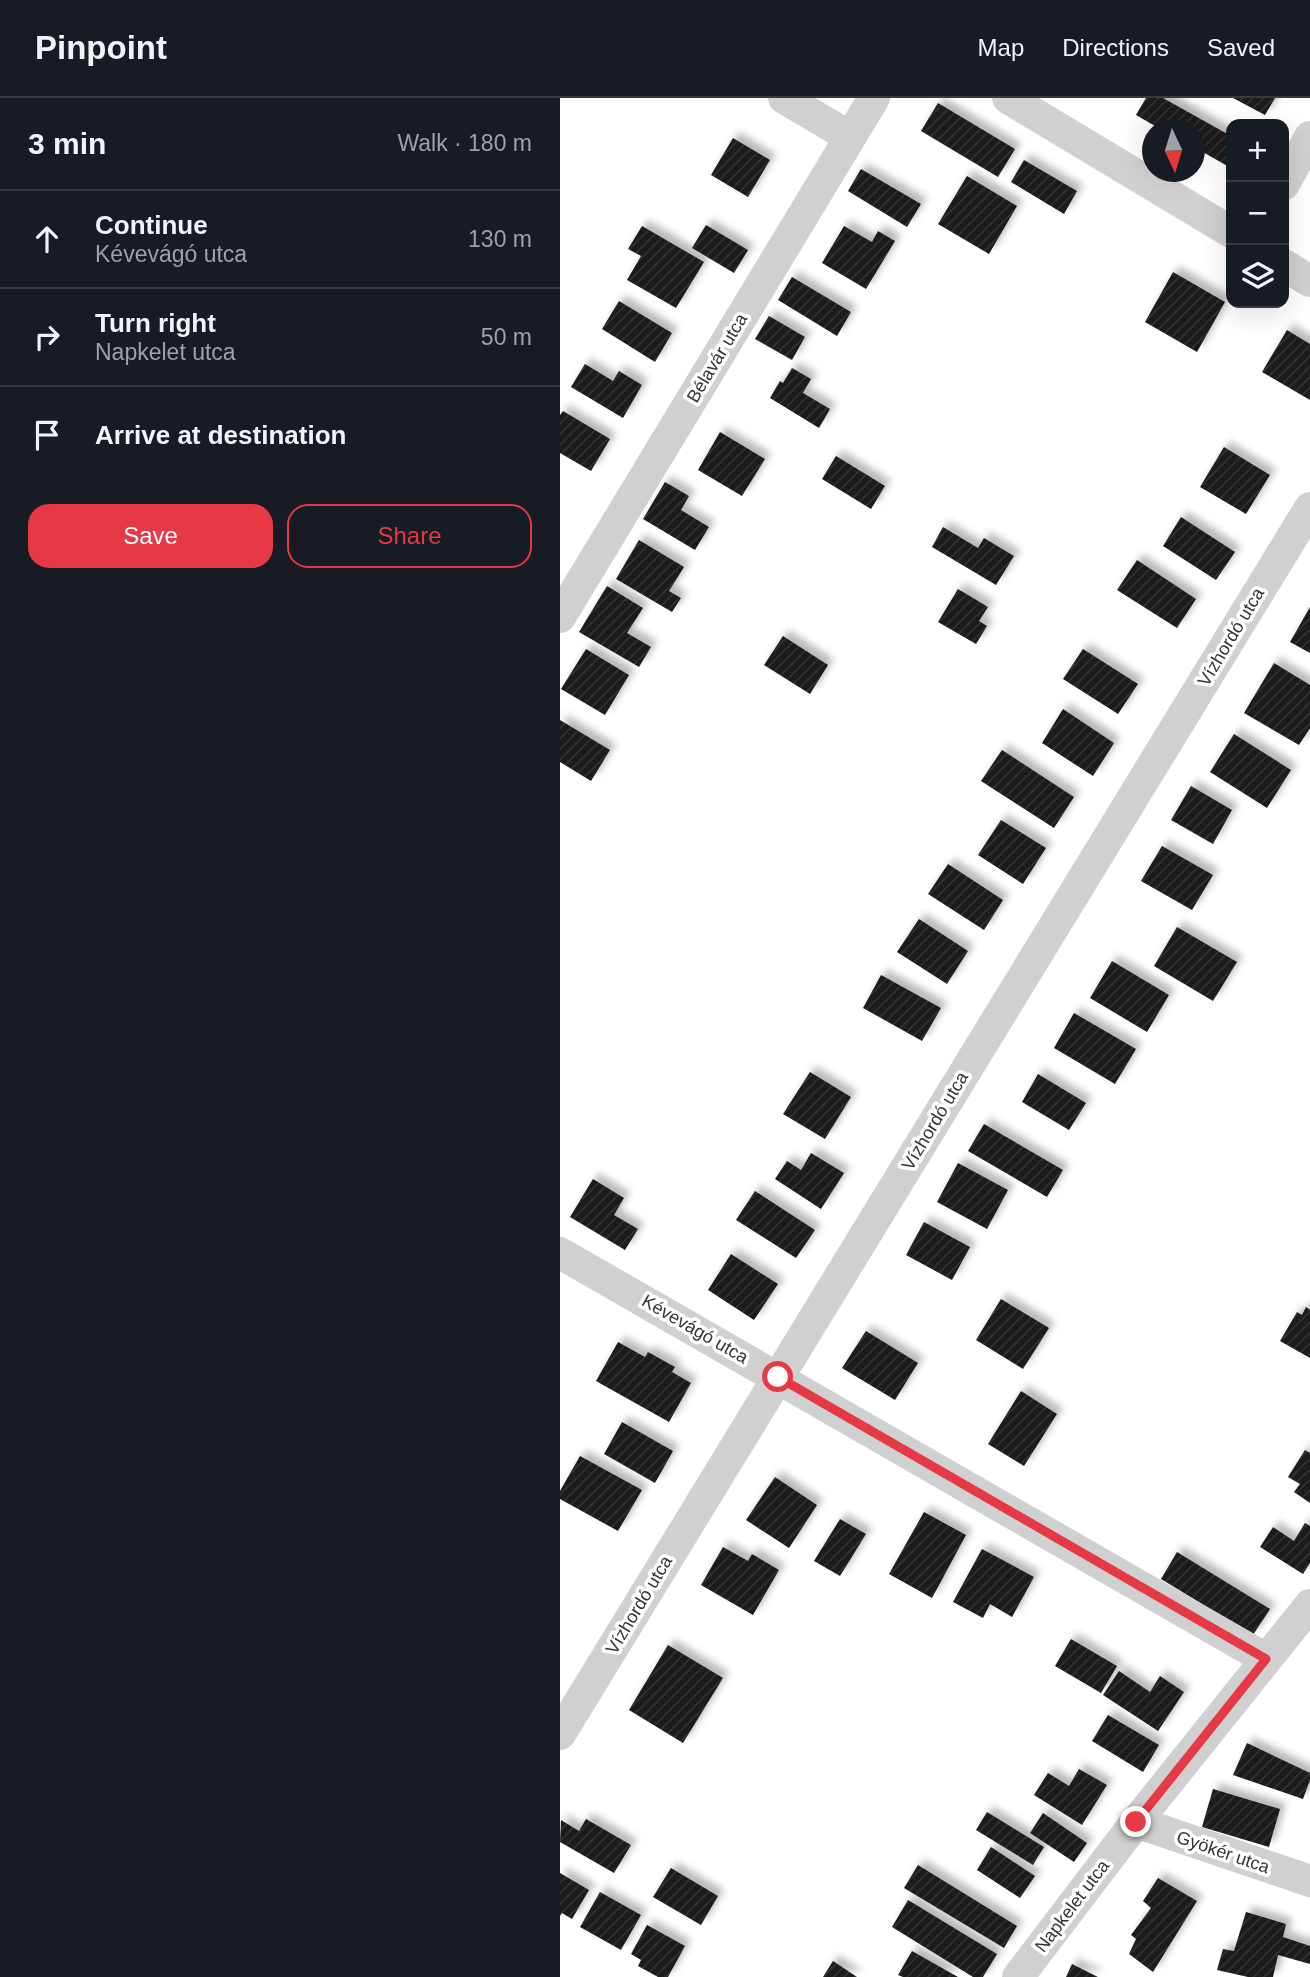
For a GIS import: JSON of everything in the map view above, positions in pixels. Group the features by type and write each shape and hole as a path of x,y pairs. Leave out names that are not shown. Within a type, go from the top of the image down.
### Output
{"street":[{"path":"784,98 850,137"},
{"name":"Bélavár utca","path":"560,617 874,98"},
{"path":"1008,98 1226,229"},
{"path":"1285,182 1310,136"},
{"path":"1289,268 1310,281"},
{"name":"Vízhordó utca","path":"560,1734 1310,508"},
{"name":"Kévevágó utca","path":"560,1253 1266,1659"},
{"name":"Napkelet utca","path":"1018,1977 1136,1822 1310,1605"},
{"name":"Gyökér utca","path":"1136,1822 1310,1881"}],"building":[{"path":"1146,98 1163,98 1201,119 1143,119 1136,115"},
{"path":"1233,98 1275,98 1265,115"},
{"path":"938,103 1015,149 998,177 921,131"},
{"path":"1205,121 1226,133 1226,165 1205,153"},
{"path":"733,138 770,160 748,197 711,175"},
{"path":"1024,160 1077,191 1064,214 1011,182"},
{"path":"861,169 921,204 907,227 848,191"},
{"path":"967,176 1017,206 989,254 938,224"},
{"path":"706,225 748,250 734,273 692,248"},
{"path":"642,226 704,262 676,308 627,280 641,256 628,249"},
{"path":"844,226 872,242 878,231 895,241 866,289 822,263"},
{"path":"1173,272 1225,302 1197,352 1145,322"},
{"path":"792,277 851,312 837,336 778,300"},
{"path":"619,301 672,333 655,362 602,329"},
{"path":"769,316 805,337 792,360 755,339"},
{"path":"1287,330 1310,344 1310,400 1262,372"},
{"path":"585,364 613,381 619,371 642,385 623,418 571,387"},
{"path":"792,368 811,379 803,393 830,409 819,428 770,398"},
{"path":"563,411 610,439 591,471 560,453 560,415"},
{"path":"720,432 765,459 742,496 698,470"},
{"path":"1224,447 1270,475 1246,514 1200,487"},
{"path":"836,456 885,486 871,509 822,479"},
{"path":"665,482 689,496 681,510 709,527 695,550 643,519"},
{"path":"1181,517 1235,552 1216,580 1163,546"},
{"path":"943,527 978,548 984,538 1014,556 996,585 932,547"},
{"path":"639,540 684,567 669,591 681,598 672,612 616,579"},
{"path":"1137,560 1196,599 1177,628 1117,590"},
{"path":"607,586 643,608 627,633 651,647 639,667 579,632"},
{"path":"958,589 988,607 979,621 987,626 976,644 938,622"},
{"path":"1310,607 1310,653 1290,642"},
{"path":"783,636 828,665 810,694 764,665"},
{"path":"586,649 629,675 605,715 561,689"},
{"path":"1083,649 1138,684 1118,714 1063,679"},
{"path":"1274,663 1310,685 1310,728 1299,745 1244,713"},
{"path":"1063,709 1114,743 1093,776 1042,743"},
{"path":"560,720 610,750 591,781 560,762"},
{"path":"1234,734 1291,770 1267,808 1210,772"},
{"path":"1002,750 1074,797 1054,828 981,781"},
{"path":"1191,786 1232,810 1213,844 1171,820"},
{"path":"1001,820 1046,848 1023,884 978,855"},
{"path":"1162,846 1213,875 1192,910 1141,881"},
{"path":"948,864 1003,900 984,930 928,894"},
{"path":"919,919 968,951 947,984 897,952"},
{"path":"1177,927 1237,962 1213,1001 1154,966"},
{"path":"1112,961 1169,995 1147,1032 1090,998"},
{"path":"881,975 941,1008 922,1041 863,1008"},
{"path":"1074,1013 1136,1049 1115,1084 1054,1048"},
{"path":"810,1072 851,1097 825,1139 783,1114"},
{"path":"1038,1074 1086,1103 1069,1130 1022,1102"},
{"path":"984,1124 1063,1170 1047,1197 968,1151"},
{"path":"811,1153 844,1173 821,1209 775,1179 787,1161 801,1170"},
{"path":"958,1163 1008,1190 987,1229 937,1202"},
{"path":"593,1179 624,1198 614,1215 638,1229 625,1250 570,1217"},
{"path":"755,1191 815,1230 796,1258 736,1220"},
{"path":"924,1222 970,1247 952,1280 906,1255"},
{"path":"731,1254 778,1284 754,1320 708,1290"},
{"path":"1001,1299 1049,1328 1023,1369 976,1340"},
{"path":"1306,1307 1310,1310 1310,1358 1280,1341 1297,1312 1302,1315"},
{"path":"866,1331 918,1363 895,1400 842,1368"},
{"path":"618,1342 645,1357 648,1352 675,1367 672,1372 691,1383 669,1422 596,1381"},
{"path":"1021,1391 1057,1414 1024,1466 988,1444"},
{"path":"622,1422 673,1451 655,1483 604,1454"},
{"path":"1305,1450 1310,1453 1310,1503 1294,1492 1300,1484 1288,1477"},
{"path":"580,1456 642,1490 618,1531 560,1499 560,1491"},
{"path":"775,1477 817,1505 789,1548 746,1520"},
{"path":"924,1512 966,1535 932,1598 889,1574"},
{"path":"840,1519 866,1534 840,1576 814,1561"},
{"path":"1305,1523 1310,1526 1310,1563 1303,1574 1260,1547 1273,1527 1294,1541"},
{"path":"723,1547 748,1561 752,1554 779,1570 753,1615 701,1585"},
{"path":"982,1549 1034,1577 1012,1617 990,1604 983,1618 953,1602"},
{"path":"1177,1552 1270,1609 1253,1635 1161,1579"},
{"path":"1071,1639 1117,1666 1101,1693 1055,1666"},
{"path":"668,1645 723,1678 683,1743 629,1710"},
{"path":"1119,1671 1150,1692 1160,1676 1184,1692 1158,1731 1103,1695"},
{"path":"1108,1715 1159,1745 1143,1772 1092,1741"},
{"path":"1247,1743 1310,1773 1303,1799 1233,1775"},
{"path":"1079,1769 1107,1785 1082,1825 1034,1795 1048,1773 1069,1786"},
{"path":"1213,1789 1280,1809 1269,1847 1202,1827"},
{"path":"987,1812 1044,1847 1033,1865 976,1830"},
{"path":"1043,1813 1087,1843 1074,1862 1030,1833"},
{"path":"586,1819 631,1845 614,1873 560,1842 561,1820 579,1831"},
{"path":"991,1847 1035,1876 1020,1898 977,1870"},
{"path":"918,1865 1017,1926 1004,1948 904,1888"},
{"path":"671,1868 718,1896 701,1925 653,1897"},
{"path":"560,1873 589,1890 572,1919 562,1913 560,1916"},
{"path":"1158,1878 1197,1901 1153,1972 1129,1954 1136,1939 1131,1935 1151,1908 1143,1901"},
{"path":"600,1892 641,1915 621,1950 580,1927"},
{"path":"908,1900 997,1954 983,1977 973,1977 892,1927"},
{"path":"1246,1912 1286,1924 1283,1937 1310,1946 1310,1964 1278,1955 1273,1977 1248,1977 1217,1970 1223,1949 1234,1951"},
{"path":"647,1925 685,1946 668,1977 658,1977 638,1966 641,1960 631,1954"},
{"path":"912,1951 958,1977 898,1975"},
{"path":"833,1961 857,1977 823,1977"},
{"path":"1072,1964 1098,1977 1066,1977"}],"route":[{"path":"778,1377 1266,1659 1136,1822"}]}
